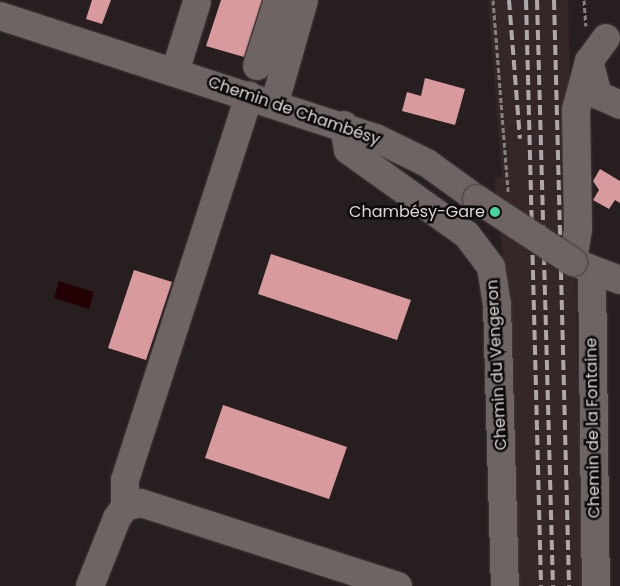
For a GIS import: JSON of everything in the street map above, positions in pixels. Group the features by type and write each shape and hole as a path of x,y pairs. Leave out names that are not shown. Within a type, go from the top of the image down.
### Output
{"street":[{"path":"175,72 197,2"},
{"path":"257,66 290,3"},
{"path":"275,102 290,3"},
{"name":"Chemin de Chambésy","path":"0,16 13,28 175,72 344,125 416,156 478,199 582,266 620,280"},
{"path":"606,38 589,61 598,95 620,105"},
{"name":"Chemin de la Fontaine","path":"589,61 575,125 578,229 582,266 596,586"},
{"path":"90,586 107,535 124,507 126,480 249,94"},
{"name":"Chemin du Vengeron","path":"344,125 348,150 467,236 491,267 497,304 505,586"},
{"path":"124,507 141,503 158,506 398,586"}],"path":[{"path":"493,0 504,142"}],"shaded area":[{"path":"488,0 568,0 583,586 518,586 508,298 494,178 502,176"},
{"path":"59,281 94,292 89,309 54,298"}],"building":[{"path":"92,0 111,0 102,24 86,19"},
{"path":"221,0 262,0 244,57 206,46"},
{"path":"425,78 465,89 455,125 402,111 407,92 421,96"},
{"path":"600,169 620,181 620,203 615,200 609,209 593,200 599,190 593,181"},
{"path":"271,254 411,300 397,340 258,294"},
{"path":"134,270 172,282 146,360 108,348"},
{"path":"223,405 347,447 329,499 205,458"}],"railway":[{"path":"509,0 520,139"},
{"path":"526,0 541,586"},
{"path":"537,0 553,586"},
{"path":"554,0 569,586"}],"place":[{"name":"Chambésy-Gare","path":"495,212"}]}
